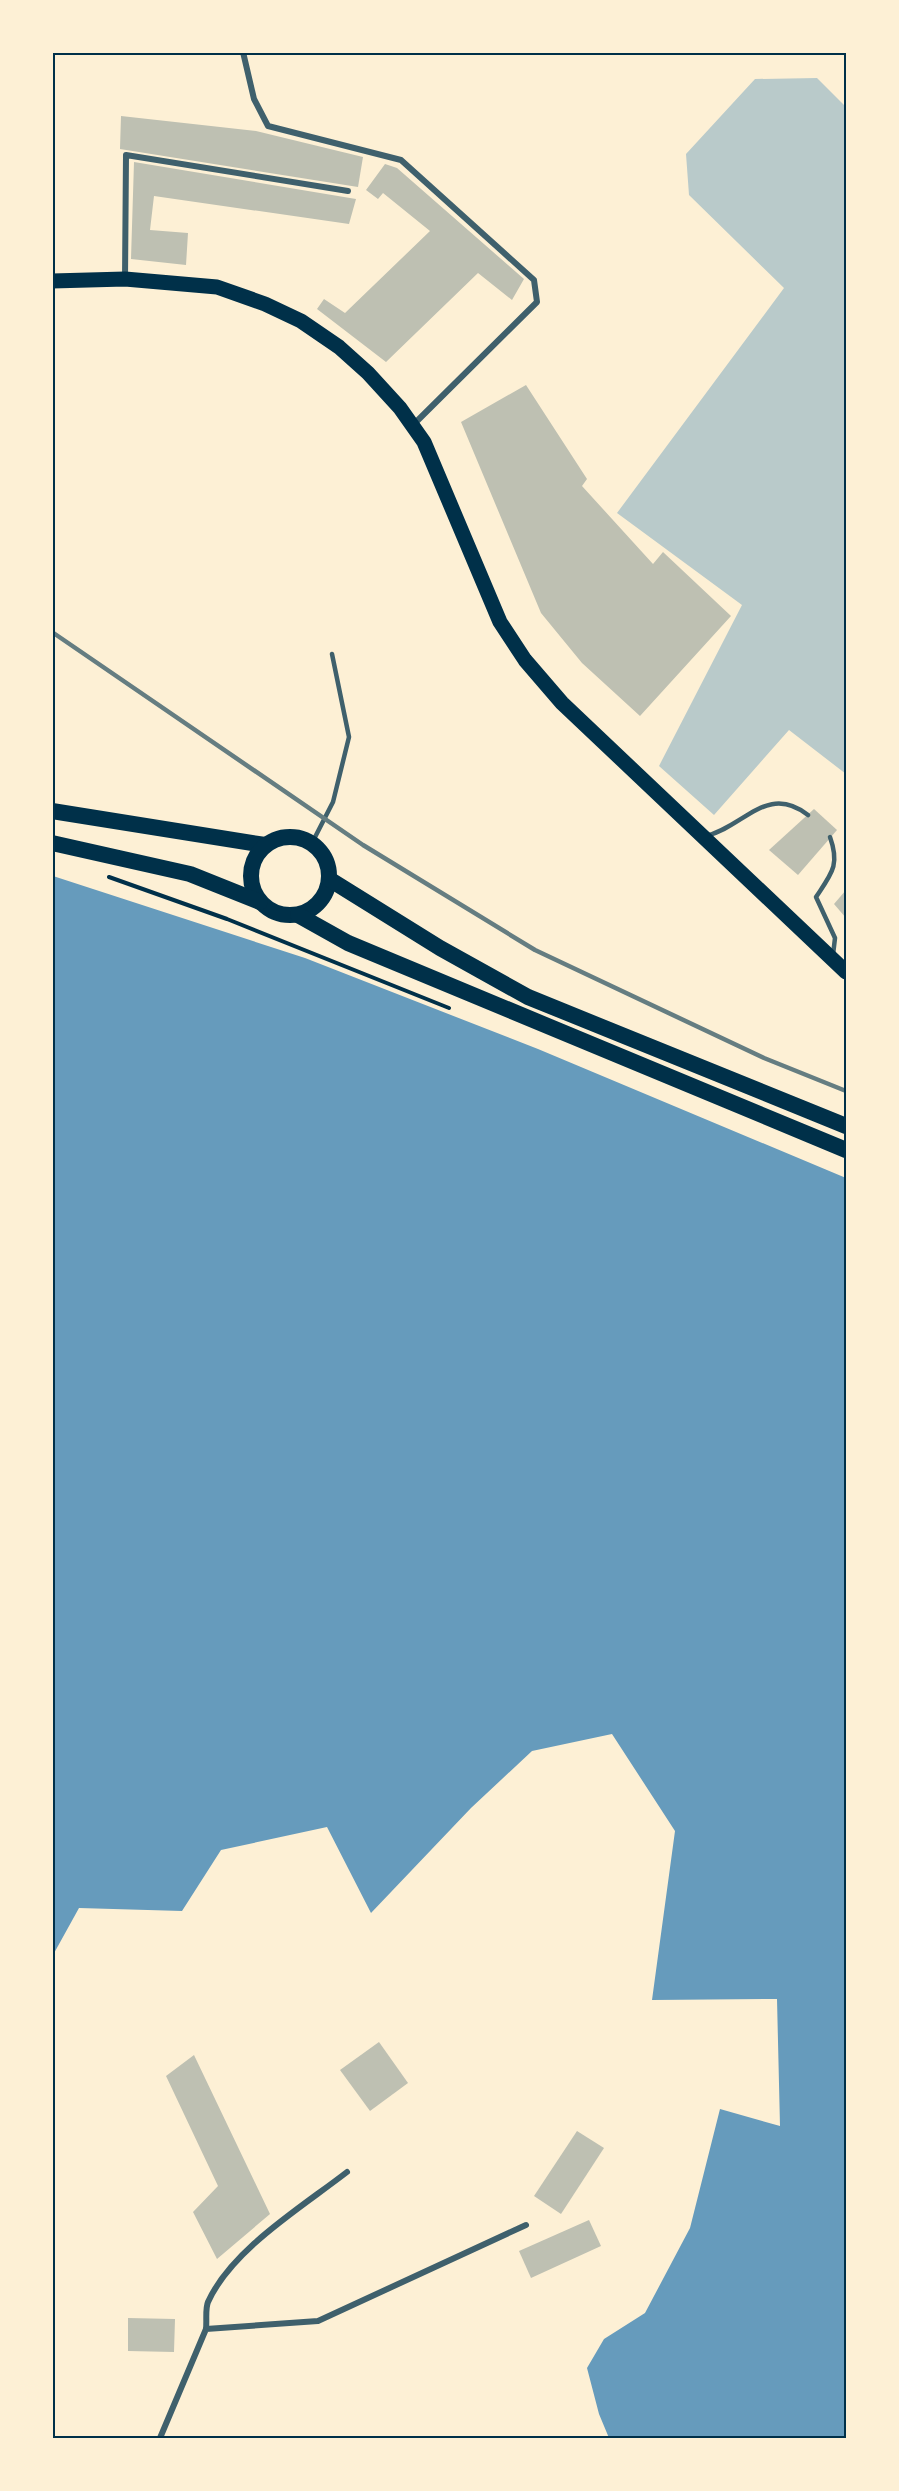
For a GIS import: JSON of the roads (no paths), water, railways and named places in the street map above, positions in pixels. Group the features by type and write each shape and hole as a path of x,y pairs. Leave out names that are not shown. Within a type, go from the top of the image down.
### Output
{"highway":[{"path":"52,811 265,845 288,836 301,838 312,843 322,853 328,865 330,879 327,891 320,902 310,910 298,915 277,914 260,902 190,874 52,843"},
{"path":"260,902 252,885 252,866 265,845"},
{"path":"330,879 440,948 528,997 846,1126"},
{"path":"298,915 348,944 846,1150"}],"main road":[{"path":"52,281 125,279 217,287 265,304 302,321 339,347 368,373 424,442 500,622 525,660 562,703 846,972"}],"street":[{"path":"243,52 255,99 268,126 400,160 534,280 537,302 413,426"},
{"path":"125,279 126,154 348,191"},
{"path":"160,2439 206,2330 207,2303 230,2271 260,2239 347,2172"},
{"path":"206,2330 318,2321 526,2224"}],"lane":[{"path":"312,843 333,802 349,736 332,654"},
{"path":"704,836 723,832 736,820 759,807 779,803 794,804 808,815"},
{"path":"830,837 837,855 832,872 816,897 835,938 832,958"}],"water":[{"path":"53,876 305,958 538,1049 846,1178 846,2438 609,2438 599,2414 587,2368 604,2339 645,2313 690,2228 720,2109 780,2126 777,1999 652,2000 675,1831 612,1734 532,1751 471,1808 371,1913 327,1827 221,1850 182,1911 79,1908 53,1955"}],"railway":[{"path":"52,632 363,845 535,950 764,1058 846,1091"}]}
